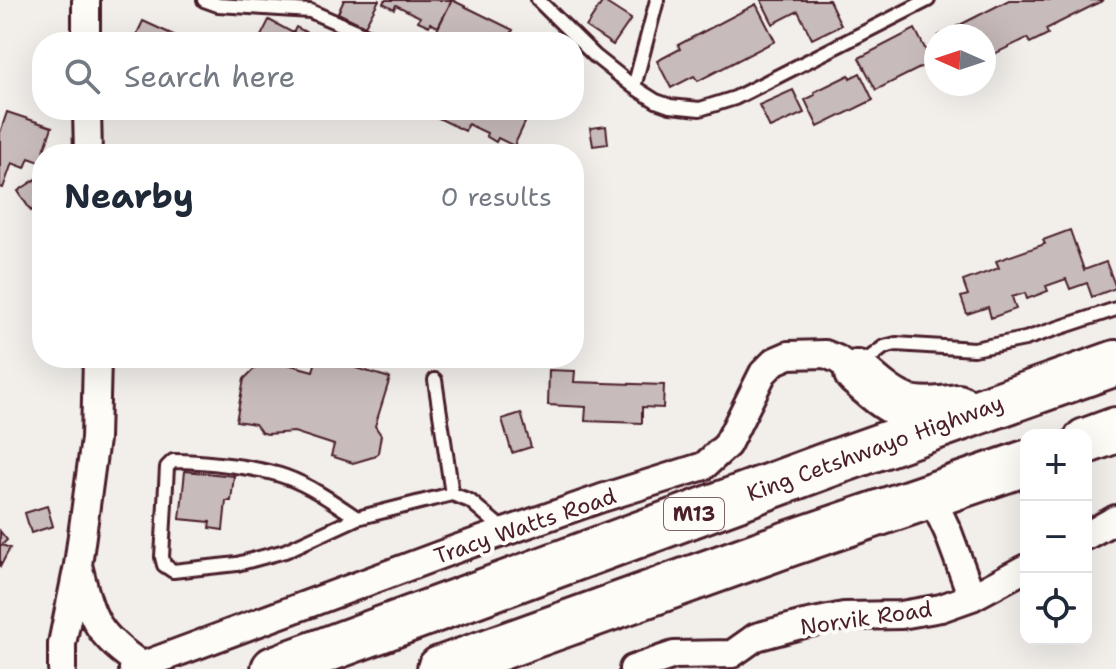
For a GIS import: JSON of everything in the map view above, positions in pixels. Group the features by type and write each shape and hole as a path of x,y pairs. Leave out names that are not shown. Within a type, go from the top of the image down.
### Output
{"highway":[{"name":"King Cetshwayo Highway","path":"274,669 830,464 1116,363"},
{"path":"855,372 890,401 916,410 929,411 1011,399"},
{"path":"830,464 846,445 858,418 855,372"},
{"path":"1092,439 1116,430"},
{"path":"440,669 1020,465"}],"street":[{"path":"86,0 86,32"},
{"path":"87,120 88,144"},
{"name":"Tracy Watts Road","path":"78,565 90,611 98,626 138,667 506,532 704,466 727,445 763,373 775,361 789,355 825,354 855,372"},
{"name":"Tracy Watts Road","path":"62,657 95,439 97,368"},
{"path":"931,496 953,543 972,597"},
{"path":"1092,533 1116,519"},
{"name":"Norvik Road","path":"732,661 756,637 844,616 901,615 941,608 972,597 1020,571"},
{"path":"633,669 674,655 732,661"},
{"path":"42,669 62,657"}],"lane":[{"path":"204,0 227,6 310,11 360,32"},
{"path":"538,0 571,32"},
{"path":"634,87 657,0"},
{"path":"584,45 634,87 656,101 670,106 700,109 735,98 928,0"},
{"path":"855,372 876,352 896,344 974,349 1025,339 1116,309"},
{"path":"435,380 452,494"},
{"path":"357,518 287,477 263,471 173,461 167,467 162,557 164,565 173,571 237,564 285,551 357,518 452,494 470,501 506,532"}],"building":[{"path":"344,0 379,0 365,26 338,13"},
{"path":"385,0 452,0 438,27 418,21 420,17 396,5 394,9 383,3"},
{"path":"452,0 513,30 512,32 436,32"},
{"path":"761,0 829,0 841,25 812,39 798,11 773,24"},
{"path":"1009,0 1104,0 1046,29 1048,34 1030,43 1027,38 996,53 996,24 962,24"},
{"path":"603,1 631,19 613,45 586,27"},
{"path":"756,4 775,41 698,81 694,76 671,88 657,61 680,49 678,45"},
{"path":"269,20 291,32 263,32"},
{"path":"143,21 167,32 138,32"},
{"path":"915,29 924,46 924,66 876,90 859,58"},
{"path":"860,73 873,100 818,127 805,100 815,95 814,92"},
{"path":"793,90 804,113 770,128 759,105"},
{"path":"7,112 52,127 46,144 32,144 32,159 29,158 25,168 12,163 3,188 0,187 0,133"},
{"path":"442,120 526,120 515,144 498,138 496,142 486,136 487,133 468,124 465,131"},
{"path":"606,126 608,144 593,146 590,128"},
{"path":"32,182 31,211 18,191"},
{"path":"1070,230 1084,270 1106,262 1116,288 1092,297 1087,283 1070,289 1066,279 1046,286 1048,291 1027,299 1025,293 1012,297 1016,309 991,318 988,307 967,314 961,297 968,295 963,281 999,268 996,261 1045,244 1043,240"},
{"path":"255,368 302,368 313,371 314,368 356,368 390,378 375,426 381,435 378,453 353,463 331,456 334,445 294,432 267,434 255,424 236,421 244,379"},
{"path":"549,370 575,371 574,382 664,385 663,408 642,407 642,423 585,421 586,407 548,405"},
{"path":"521,413 531,447 512,453 502,419"},
{"path":"185,471 234,476 231,501 226,501 223,530 209,528 210,522 180,519"},
{"path":"47,506 53,526 31,533 25,513"},
{"path":"0,531 7,540 2,545 10,548 0,567"}]}
